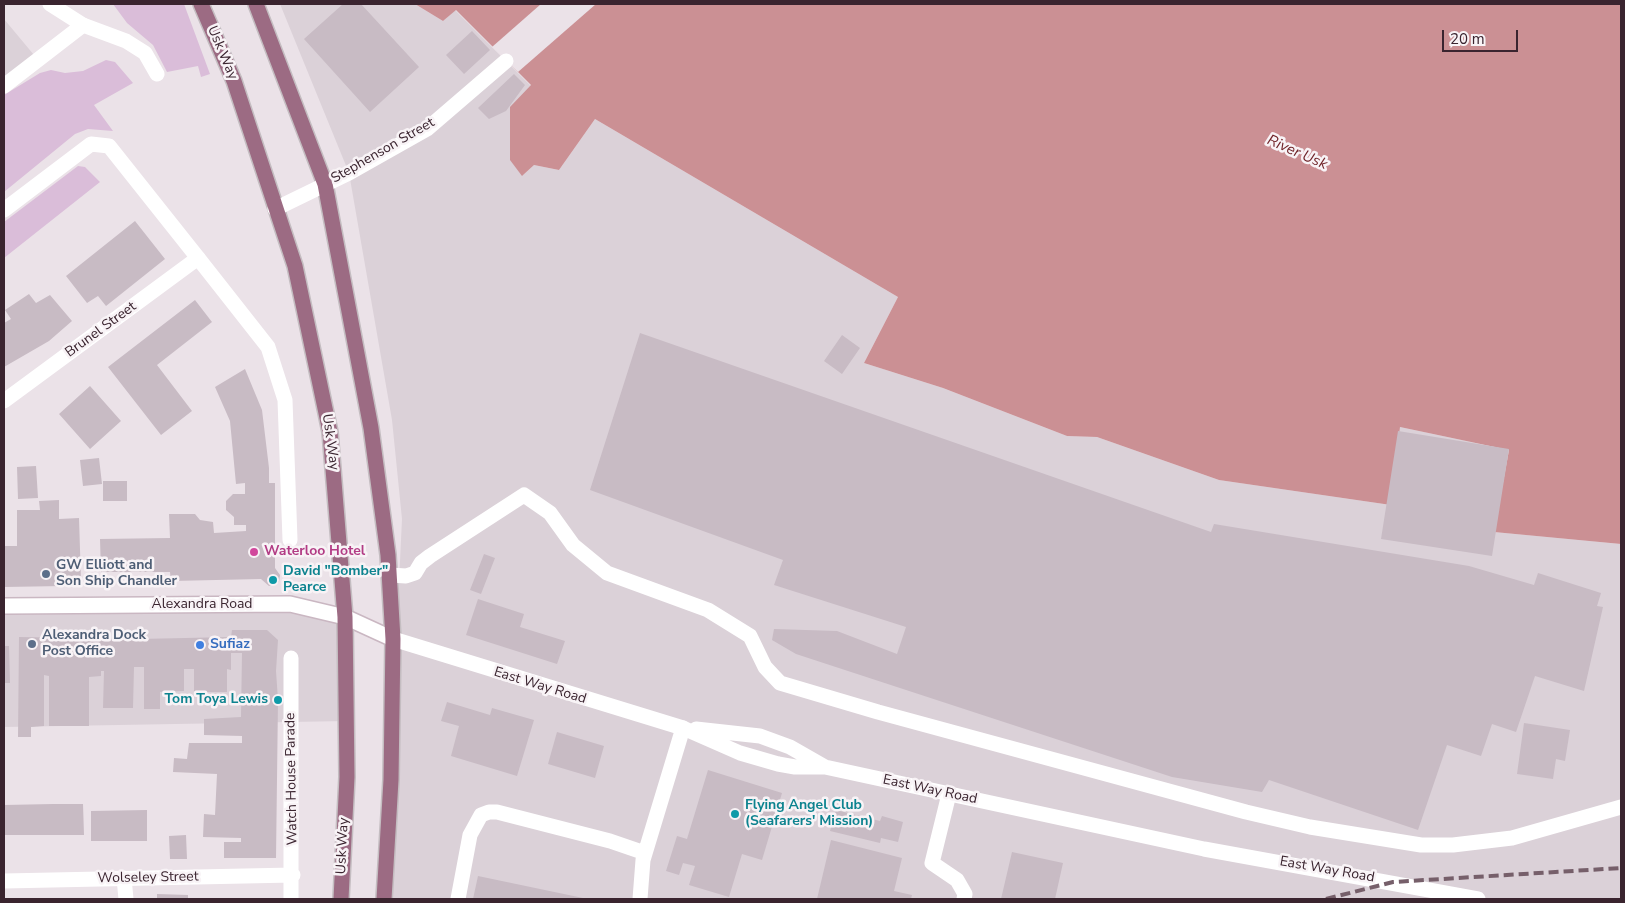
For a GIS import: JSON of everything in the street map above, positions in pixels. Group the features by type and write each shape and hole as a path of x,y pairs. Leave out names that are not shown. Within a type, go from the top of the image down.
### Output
{"main road":[{"name":"Usk Way","path":"200,4 234,81 295,266 330,432 345,617 347,777 341,899"},
{"path":"256,4 325,184 371,428 390,575 393,640 391,780 384,899"}],"street":[{"path":"50,4 83,25 126,41 145,53 157,74"},
{"path":"4,86 83,25"},
{"name":"Stephenson Street","path":"275,209 427,129 506,61"},
{"path":"4,210 91,144 109,146 268,347 285,400 290,540"},
{"name":"Brunel Street","path":"4,401 198,258"},
{"path":"390,575 406,576 415,573 421,563 430,556 524,495 550,513 573,545 607,573 708,610 750,636 766,667 780,683 878,712 1246,812 1310,827 1420,845 1453,845 1512,838 1621,807"},
{"name":"Alexandra Road","path":"4,606 290,604 345,617 393,640"},
{"name":"East Way Road","path":"393,640 682,728 759,759 795,767 825,767 1204,849 1478,899"},
{"name":"Watch House Parade","path":"291,658 293,874 291,899"},
{"path":"640,899 645,853 682,728 760,736 790,747 825,767"},
{"path":"948,794 932,863 957,880 965,894 964,899"},
{"path":"458,899 470,835 481,814 489,812 497,812 645,853"},
{"name":"Wolseley Street","path":"4,881 293,874"},
{"path":"124,878 126,899"}],"shaded area":[{"path":"113,4 184,4 210,74 201,77 198,66 167,72 153,45 127,23"},
{"path":"280,4 415,4 443,21 455,10 531,86 522,176 534,165 559,170 595,119 898,297 864,363 943,388 1067,436 1097,437 1219,480 1391,505 1400,427 1509,450 1494,532 1621,544 1621,899 384,899 402,519 392,420 349,173"},
{"path":"4,19 39,61 4,88"},
{"path":"106,60 115,62 133,83 94,105 113,131 88,129 75,134 4,192 4,95 40,73 51,70 65,73 83,71"},
{"path":"78,166 85,167 100,182 4,258 4,222"},
{"path":"290,604 345,617 347,721 4,727 4,606"}],"water":[{"name":"River Usk","path":"415,4 1621,4 1621,544 1494,532 1509,450 1400,427 1391,505 1219,480 1097,437 1067,436 943,388 864,363 898,297 595,119 559,170 534,165 522,176 510,160 510,107 531,85 456,10 443,21"}],"pier":[{"path":"541,4 596,4 518,72 492,47"}],"building":[{"path":"343,4 361,4 419,67 370,112 304,39"},
{"path":"472,31 490,50 464,74 446,55"},
{"path":"514,74 525,85 506,111 489,119 478,108"},
{"path":"135,221 165,259 106,306 98,296 87,303 66,276"},
{"path":"29,294 36,303 50,295 72,321 49,341 4,367 4,323 11,319 5,310"},
{"path":"195,300 212,322 157,365 192,411 161,435 108,367"},
{"path":"640,333 1211,532 1214,524 1469,566 1534,585 1538,573 1601,593 1597,606 1603,607 1584,691 1535,676 1516,732 1492,724 1481,756 1447,745 1418,830 1269,780 1262,792 1172,777 796,654 772,640 774,629 837,631 897,654 906,627 774,585 783,560 590,490"},
{"path":"842,335 860,348 842,374 824,361"},
{"path":"245,369 262,410 269,483 275,483 275,568 280,575 279,582 269,586 261,579 171,581 170,572 101,572 100,539 170,538 169,514 195,514 200,520 213,522 214,533 246,531 246,525 234,525 234,517 226,510 226,501 233,494 245,494 245,483 236,484 230,421 215,387"},
{"path":"90,386 121,421 90,449 59,414"},
{"path":"1398,431 1509,449 1492,556 1381,539"},
{"path":"99,458 102,484 83,486 80,460"},
{"path":"36,466 38,498 18,499 17,467"},
{"path":"103,481 127,481 127,501 103,501"},
{"path":"59,500 59,519 79,518 81,581 63,580 63,586 4,587 4,546 17,546 17,510 40,510 39,501"},
{"path":"484,554 495,558 481,594 470,590"},
{"path":"478,599 524,614 520,627 565,641 557,664 466,635"},
{"path":"232,630 267,630 278,640 276,671 278,700 276,858 224,858 224,842 241,842 241,838 203,837 204,814 215,815 217,774 173,772 174,758 187,759 189,743 242,743 242,736 204,735 204,719 241,717 242,653 231,653 231,670 227,669 227,692 194,692 194,669 184,669 184,691 160,692 160,709 144,709 144,667 134,667 133,708 103,708 104,671 101,671 101,676 89,677 89,726 49,726 49,676 44,675 44,726 31,727 31,737 18,737 19,637 139,639 231,637"},
{"path":"4,646 9,646 10,683 4,683"},
{"path":"447,702 490,715 492,708 534,720 517,776 451,756 459,726 441,721"},
{"path":"1524,723 1570,730 1565,761 1556,759 1553,779 1517,774"},
{"path":"557,732 604,746 595,778 548,764"},
{"name":"Flying Angel Club (Seafarers' Mission)","path":"708,770 782,793 762,860 742,854 729,897 689,885 695,866 683,863 679,875 666,871 677,836 687,839"},
{"path":"83,804 84,835 4,835 4,805"},
{"path":"147,810 147,841 91,841 91,811"},
{"path":"836,810 880,821 882,816 903,822 898,842 881,838 880,843 830,831"},
{"path":"186,835 187,859 170,859 169,836"},
{"path":"831,840 902,858 894,891 912,895 911,899 817,899"},
{"path":"1012,852 1063,863 1055,899 1001,899"},
{"path":"478,876 583,898 583,899 473,899"},
{"path":"157,894 188,895 188,899 157,899"}],"railway":[{"path":"1326,899 1393,882 1621,868"}],"place":[{"name":"Waterloo Hotel","path":"254,552"},
{"name":"GW Elliott and Son Ship Chandler","path":"46,574"},
{"name":"David \"Bomber\" Pearce","path":"273,580"},
{"name":"Alexandra Dock Post Office","path":"32,644"},
{"name":"Sufiaz","path":"200,645"},
{"name":"Tom Toya Lewis","path":"278,700"},
{"name":"Flying Angel Club (Seafarers' Mission)","path":"735,814"}]}
